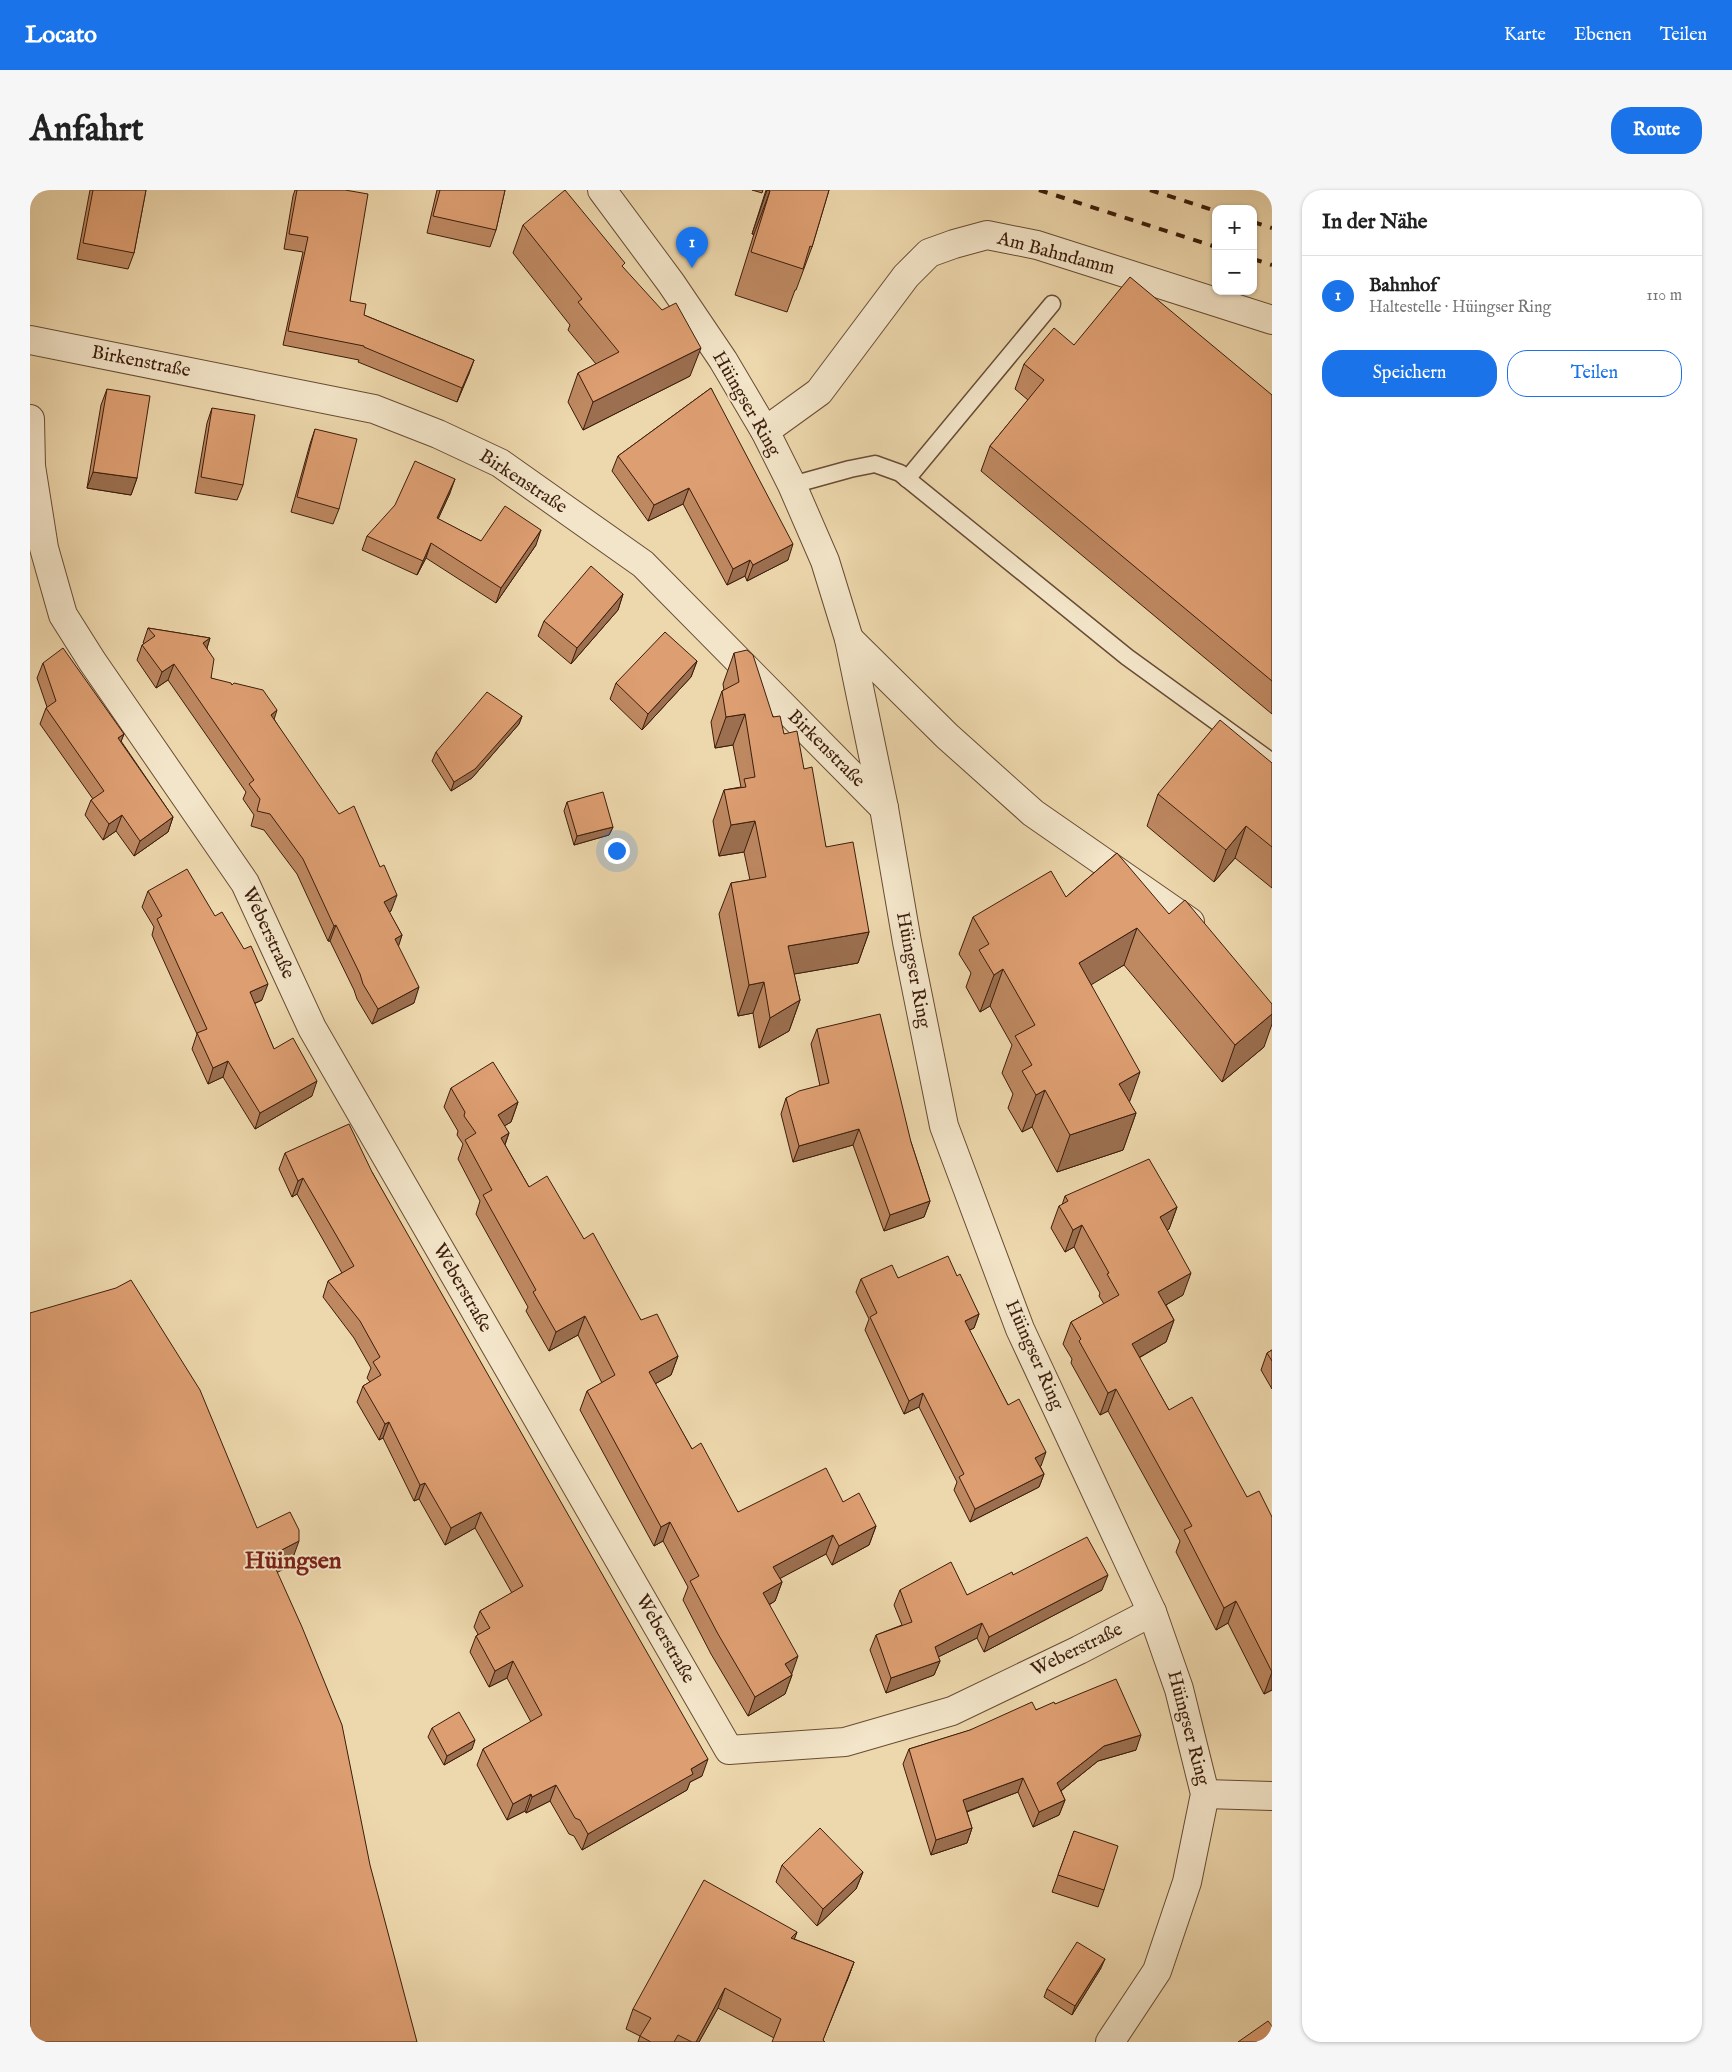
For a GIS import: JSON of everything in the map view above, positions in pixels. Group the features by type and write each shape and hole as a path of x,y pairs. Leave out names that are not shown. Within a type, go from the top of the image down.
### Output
{"street":[{"name":"Hüingser Ring","path":"602,190 626,220 723,360 764,431 792,485 826,561 850,639 944,1126 1020,1328 1152,1612 1179,1689 1206,1794 1187,1882 1157,1971 1110,2042"},
{"name":"Am Bahndamm","path":"764,431 819,392 906,276 929,254 954,244 987,236 1037,245 1272,320"},
{"name":"Birkenstraße","path":"30,340 374,409 438,434 500,463 643,564 884,808"},
{"name":"Weberstraße","path":"30,419 31,466 44,548 63,615 92,662 245,883 312,1028 729,1750 845,1742 952,1711 1079,1650 1152,1612"},
{"name":"Hüingser Ring","path":"850,639 946,736 1033,813 1190,922"},
{"path":"1206,1794 1272,1796"}],"lane":[{"path":"907,478 1052,304"},
{"path":"792,485 875,464 900,473 1127,657 1272,762"}],"building":[{"path":"93,190 146,190 134,253 83,243"},
{"path":"297,190 345,190 368,194 350,301 366,304 364,315 474,360 462,388 364,346 288,331 308,237 289,234"},
{"path":"440,190 505,190 496,230 433,216"},
{"path":"565,190 625,263 622,266 662,310 676,303 701,348 593,402 578,373 619,352 578,302 582,299 523,225"},
{"path":"767,190 829,190 812,247 810,246 803,269 751,252 770,191"},
{"path":"1130,277 1272,395 1272,681 990,446 1044,380 1024,364 1054,328 1074,345"},
{"path":"711,388 793,544 753,565 750,560 733,569 689,488 654,505 618,456"},
{"path":"107,389 150,396 137,478 93,472"},
{"path":"212,408 255,415 243,485 201,477"},
{"path":"315,429 357,439 339,509 297,497"},
{"path":"415,461 455,479 437,518 481,541 505,506 541,530 501,588 431,543 423,561 367,536 395,505"},
{"path":"591,566 623,594 577,648 544,621"},
{"path":"148,628 210,638 203,643 214,659 211,678 231,683 232,685 234,683 263,690 277,710 271,715 339,814 354,806 380,867 384,865 397,895 384,902 402,935 395,939 419,987 378,1009 363,984 336,925 334,926 303,859 270,814 257,811 260,799 249,784 254,780 174,664 162,672 142,645 155,636"},
{"path":"665,632 697,661 648,714 616,683"},
{"path":"63,648 124,734 118,738 173,817 140,841 122,815 109,824 91,800 104,791 46,708 56,701 43,663"},
{"path":"747,650 753,655 773,717 780,716 784,734 797,731 804,769 812,767 826,847 853,842 869,932 788,946 800,1000 770,1018 764,982 749,985 731,883 766,877 755,821 731,825 724,790 746,787 744,779 755,777 745,714 726,717 722,691 739,682 734,653"},
{"path":"487,692 522,716 475,769 454,782 436,752"},
{"path":"1220,720 1272,763 1272,847 1246,826 1226,850 1158,794"},
{"path":"603,792 613,827 577,836 567,802"},
{"path":"1117,853 1169,914 1185,900 1272,1004 1272,1014 1235,1045 1137,928 1079,963 1140,1072 1119,1084 1136,1113 1070,1135 1045,1090 1036,1095 1022,1071 1032,1065 1015,1036 1035,1025 1003,969 994,975 979,950 989,944 973,917 1051,871 1066,897"},
{"path":"187,869 215,916 222,912 244,949 251,946 268,984 250,992 274,1049 293,1038 317,1081 260,1113 228,1061 213,1068 197,1033 207,1029 157,919 162,916 148,891"},
{"path":"880,1014 911,1142 930,1201 890,1215 859,1129 799,1146 786,1098 799,1091 829,1083 817,1029"},
{"path":"493,1062 518,1102 498,1115 509,1133 501,1138 529,1187 547,1176 584,1239 593,1233 641,1320 657,1314 678,1356 649,1372 692,1449 701,1443 738,1512 826,1468 843,1502 859,1493 876,1526 839,1546 833,1535 773,1567 782,1582 763,1593 798,1656 785,1664 792,1675 755,1697 690,1581 699,1576 670,1522 661,1527 587,1391 615,1375 585,1316 556,1332 533,1292 536,1290 483,1195 492,1190 465,1140 476,1133 464,1116 465,1112 451,1088"},
{"path":"349,1124 372,1172 708,1759 691,1769 693,1774 588,1834 580,1820 575,1818 556,1785 532,1797 531,1794 513,1804 483,1749 542,1715 513,1661 495,1671 476,1636 490,1628 480,1611 523,1586 481,1512 451,1528 425,1483 420,1485 389,1422 385,1424 363,1386 381,1375 373,1362 380,1357 360,1321 328,1281 354,1266 303,1178 298,1181 285,1153"},
{"path":"1149,1159 1177,1207 1160,1217 1191,1273 1158,1292 1174,1320 1132,1344 1169,1410 1192,1397 1247,1497 1259,1491 1272,1517 1272,1672 1236,1601 1224,1608 1184,1530 1192,1526 1116,1389 1108,1393 1079,1341 1081,1339 1071,1322 1119,1295 1082,1225 1073,1230 1059,1206 1068,1201 1065,1196"},
{"path":"948,1256 957,1276 960,1274 979,1314 965,1321 1008,1405 1019,1399 1046,1452 1035,1458 1044,1474 975,1509 959,1477 964,1474 923,1393 909,1401 870,1317 877,1313 861,1279 892,1265 898,1278"},
{"path":"131,1280 200,1390 257,1528 290,1512 299,1530 299,1541 270,1556 302,1627 342,1725 370,1865 417,2042 30,2042 30,1313 116,1288"},
{"path":"1272,1350 1272,1361 1267,1353"},
{"path":"1087,1537 1108,1575 989,1637 982,1623 935,1647 940,1661 891,1678 876,1635 912,1622 900,1590 951,1562 967,1595 1012,1572 1013,1575"},
{"path":"1116,1679 1141,1735 1104,1746 1057,1783 1065,1800 1039,1812 1023,1778 963,1800 972,1828 936,1840 909,1749 970,1730 1032,1702 1036,1710"},
{"path":"459,1712 475,1740 447,1756 432,1728"},
{"path":"820,1828 863,1872 823,1909 782,1865"},
{"path":"1074,1831 1118,1846 1104,1890 1058,1875"},
{"path":"704,1880 797,1932 791,1938 854,1962 823,2040 825,2042 772,2042 781,2019 725,1988 696,2042 678,2035 674,2042 651,2042 640,2036 651,2018 633,2009"},
{"path":"1077,1942 1105,1959 1075,2006 1047,1989"},
{"path":"1268,2021 1272,2026 1272,2042 1238,2042"}],"railway":[{"path":"1039,190 1212,246"},
{"path":"1150,190 1212,210"},
{"path":"1257,223 1272,228"},
{"path":"1257,260 1272,265"}],"place":[{"name":"Bahnhof","path":"692,268"}],"district":[{"name":"Hüingsen","path":"293,1561"}]}
